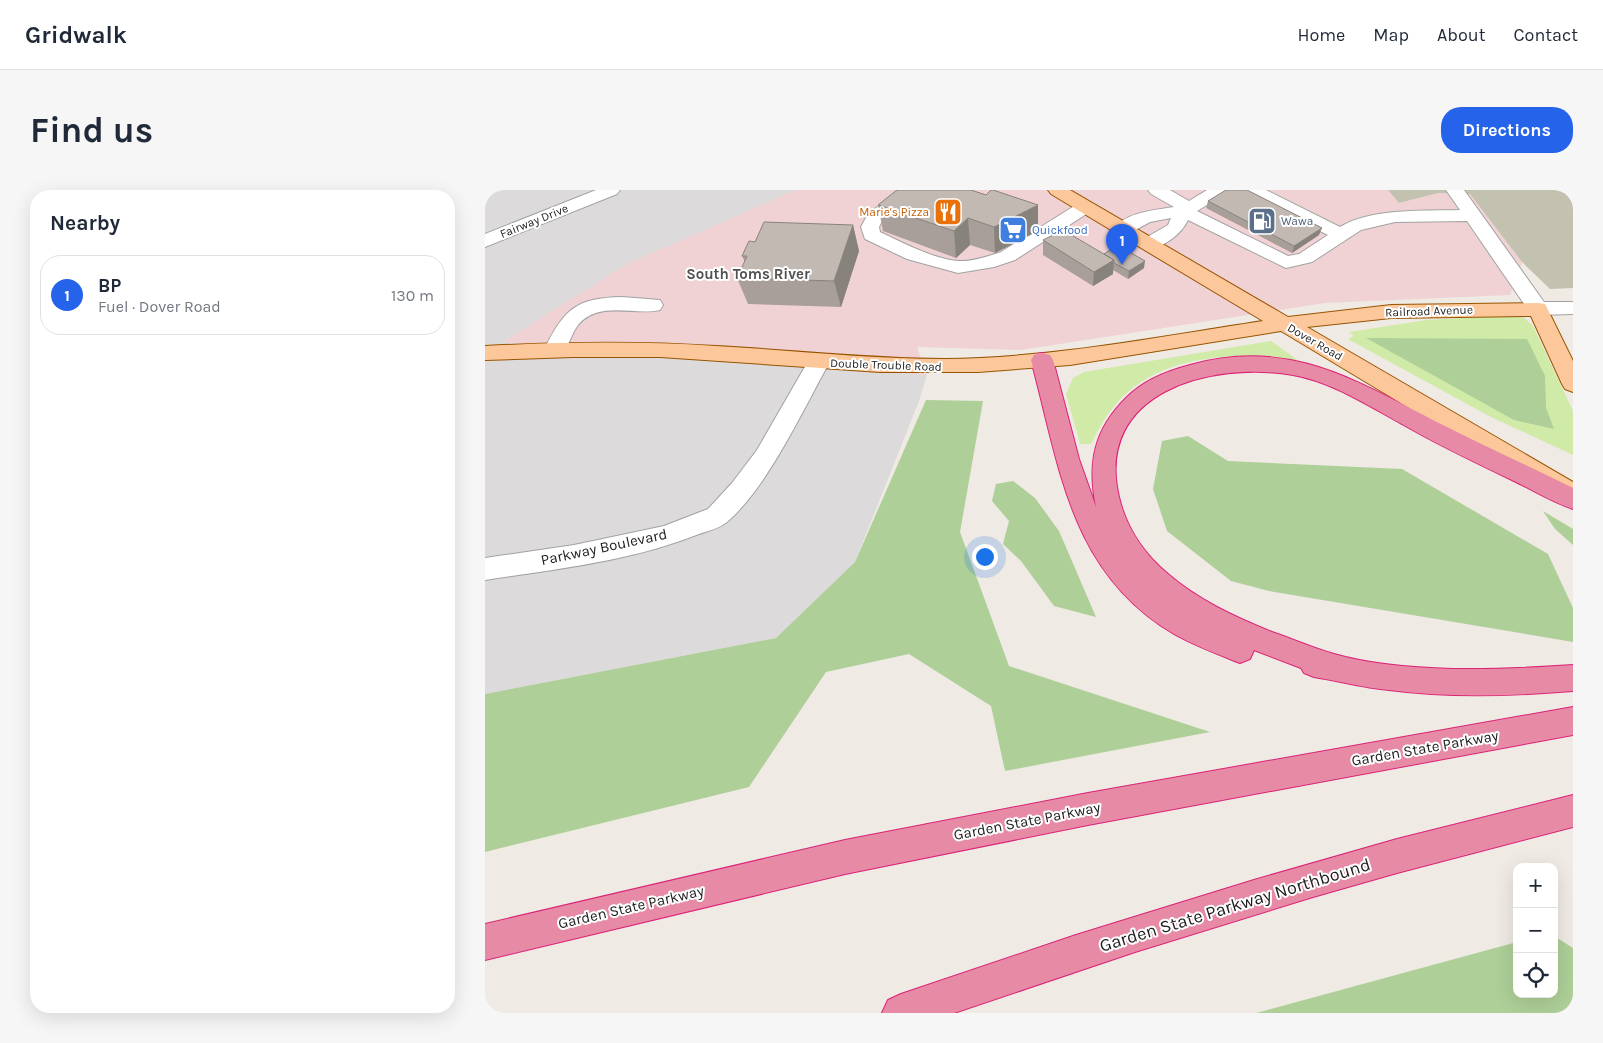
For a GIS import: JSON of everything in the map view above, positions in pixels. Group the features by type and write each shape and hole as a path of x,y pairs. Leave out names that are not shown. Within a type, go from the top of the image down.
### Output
{"highway":[{"path":"1041,360 1071,473 1084,510 1101,547 1124,579 1141,597 1175,621 1228,646 1260,656 1333,667 1359,673 1431,681 1503,683 1573,678"},
{"path":"1333,667 1249,635 1192,606 1167,590 1153,577 1138,562 1121,538 1105,502 1102,476 1103,461 1108,441 1119,421 1131,406 1149,392 1175,377 1223,366 1258,364 1306,371 1353,388 1423,425 1573,499"},
{"name":"Garden State Parkway","path":"485,942 855,855 1088,809 1573,721"},
{"name":"Garden State Parkway Northbound","path":"901,1013 1104,945 1249,900 1374,863 1573,811"}],"main road":[{"name":"Dover Road","path":"1057,190 1573,494"},
{"name":"Railroad Avenue","path":"1285,325 1341,316 1396,311 1538,309"},
{"path":"1538,309 1573,384"},
{"name":"Double Trouble Road","path":"485,353 556,348 624,349 717,353 818,363 927,367 1041,360 1285,325"}],"street":[{"name":"Fairway Drive","path":"485,241 611,190"},
{"path":"920,190 875,216 870,227 872,235 914,255 958,268 994,261 1008,256 1085,207"},
{"path":"1157,190 1186,209 1286,262 1305,258 1355,226 1395,217 1471,215"},
{"path":"1123,229 1145,217 1186,209 1219,190"},
{"path":"1252,190 1341,235"},
{"path":"1455,190 1538,309"},
{"path":"1149,244 1175,228 1186,209"},
{"path":"1045,213 1063,221"},
{"path":"556,348 566,327 573,318 590,308 615,304 653,305"},
{"name":"Railroad Avenue","path":"1538,309 1573,308"},
{"name":"Parkway Boulevard","path":"485,569 574,556 667,536 717,516 741,490 765,456 818,363"}],"shaded area":[{"path":"485,190 796,190 722,224 504,342 927,375 919,401 855,562 776,638 485,694"},
{"path":"796,190 1388,190 1399,203 1438,193 1470,194 1522,262 1510,295 1325,303 1021,350 917,347 927,375 503,342 629,263"},
{"path":"1388,190 1573,190 1573,288 1550,289 1522,262 1470,194 1438,193 1399,203"}],"green space":[{"path":"1521,315 1533,326 1573,411 1573,455 1491,417 1348,339 1354,336 1349,332 1427,320"},
{"path":"1366,338 1527,339 1545,376 1546,408 1554,429 1514,420"},
{"path":"1271,341 1299,361 1251,356 1226,357 1176,366 1154,375 1133,388 1111,410 1091,444 1080,444 1066,394 1073,378 1084,372"},
{"path":"926,400 983,401 960,532 1009,666 1210,732 1005,771 991,706 909,654 826,672 749,787 485,852 485,694 776,638 855,562"},
{"path":"1188,436 1228,461 1402,469 1548,554 1573,608 1573,642 1269,591 1231,581 1167,531 1153,489 1162,441"},
{"path":"1013,481 1035,498 1059,531 1096,617 1054,606 1021,561 1003,544 1009,521 992,501 996,484"},
{"path":"1543,511 1573,529 1573,545 1555,529"},
{"path":"1558,939 1573,948 1573,1013 1256,1013 1513,943 1513,998 1558,998"}],"building":[{"path":"897,190 971,190 986,195 993,190 1038,205 994,227 968,218 954,231 878,205"},
{"name":"Wawa","path":"1226,190 1247,190 1322,228 1294,246 1208,201"},
{"path":"764,222 853,225 834,281 737,278 747,256 742,256 749,241 755,242"},
{"path":"1063,230 1114,260 1094,272 1043,240"},
{"path":"1118,245 1145,261 1129,271 1114,263 1114,260 1104,254"}],"place":[{"name":"Marie's Pizza","path":"948,212"},
{"name":"Wawa","path":"1262,221"},
{"name":"Quickfood","path":"1013,230"},
{"name":"BP","path":"1122,265"}],"district":[{"name":"South Toms River","path":"748,274"}]}
